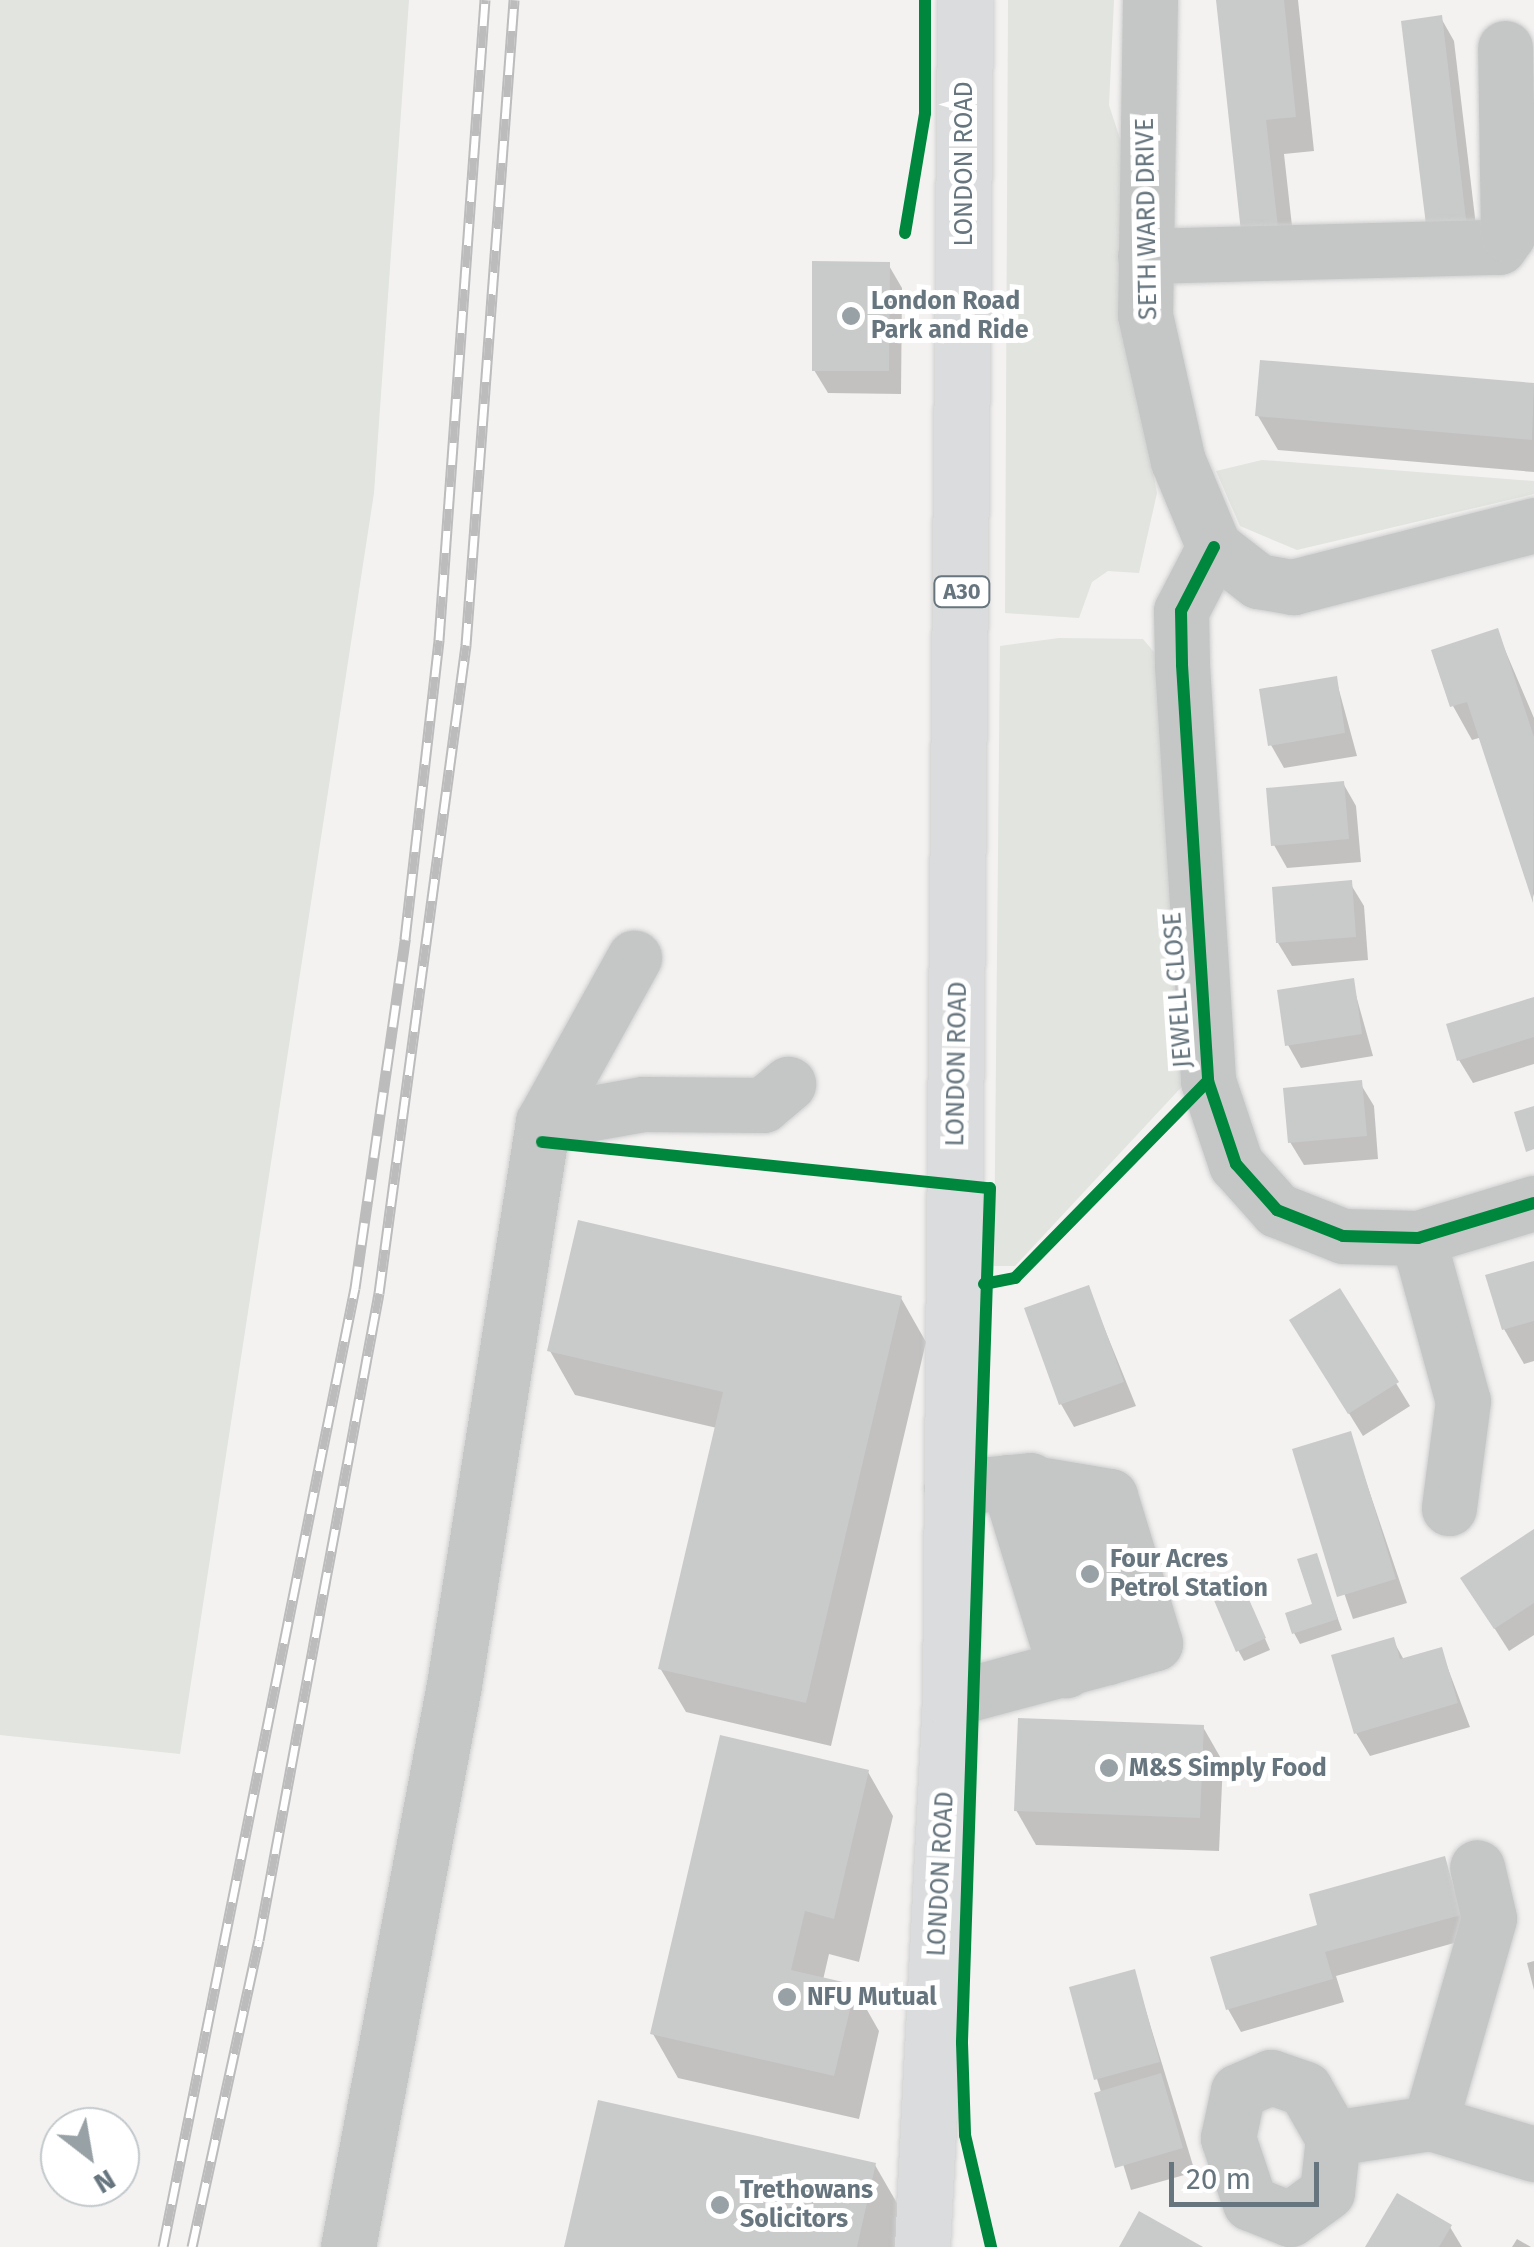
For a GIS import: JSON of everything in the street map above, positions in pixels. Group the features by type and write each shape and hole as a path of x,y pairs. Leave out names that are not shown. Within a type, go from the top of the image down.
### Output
{"highway":[{"name":"LONDON ROAD","path":"922,2247 950,1699 964,0"}],"street":[{"name":"SETH WARD DRIVE","path":"1150,0 1144,256 1158,387 1214,547"},
{"path":"1144,256 1500,247 1508,234 1506,48"},
{"path":"1214,547 1258,580 1292,587 1534,526"},
{"name":"JEWELL CLOSE","path":"1214,547 1182,611 1205,1044 1218,1126 1236,1164 1277,1210 1343,1236 1418,1238 1534,1204"},
{"path":"348,2247 485,1508 543,1122 634,958"},
{"path":"543,1122 643,1104 763,1105 788,1084"},
{"path":"1418,1238 1463,1401 1450,1508"},
{"path":"950,1699 1155,1643 1110,1496 1027,1484 951,1488"},
{"path":"1027,1484 1086,1663"},
{"path":"1430,2124 1489,1918 1476,1867"},
{"path":"1333,2138 1430,2124 1534,2154"}],"shaded area":[{"path":"0,0 409,0 374,493 180,1754 0,1735"},
{"path":"1008,0 1114,0 1109,105 1125,154 1136,381 1157,493 1139,573 1108,571 1092,582 1079,618 1005,613"},
{"path":"1262,460 1534,481 1534,494 1297,550 1240,526 1216,471"},
{"path":"1059,638 1143,639 1159,658 1189,1079 1015,1266 994,1266 1000,646"}],"building":[{"path":"1216,0 1284,0 1296,117 1266,120 1278,228 1241,232"},
{"path":"1442,15 1467,228 1427,233 1401,21"},
{"name":"London Road Park and Ride","path":"812,261 890,262 889,371 812,371"},
{"path":"1260,360 1534,383 1532,440 1255,416"},
{"path":"1498,628 1534,737 1533,903 1467,702 1450,707 1431,650"},
{"path":"1337,676 1345,733 1268,746 1259,689"},
{"path":"1344,781 1349,839 1271,846 1266,788"},
{"path":"1352,880 1356,937 1276,943 1272,887"},
{"path":"1354,978 1362,1034 1285,1046 1277,990"},
{"path":"1534,997 1534,1037 1457,1061 1446,1024"},
{"path":"1362,1080 1367,1136 1288,1143 1283,1088"},
{"path":"1534,1106 1534,1149 1526,1152 1514,1112"},
{"path":"578,1220 902,1296 806,1703 658,1669 723,1392 547,1351"},
{"path":"1534,1261 1534,1321 1502,1330 1485,1275"},
{"path":"1089,1285 1124,1382 1059,1405 1024,1308"},
{"path":"1340,1288 1399,1382 1348,1414 1289,1320"},
{"path":"1351,1431 1396,1579 1337,1597 1292,1449"},
{"path":"1534,1529 1534,1603 1494,1629 1460,1578"},
{"path":"1317,1553 1338,1619 1292,1634 1285,1613 1312,1604 1297,1559"},
{"path":"1240,1579 1266,1638 1236,1652 1210,1591"},
{"path":"1394,1637 1400,1659 1442,1647 1458,1703 1354,1734 1331,1655"},
{"name":"M&S Simply Food","path":"1018,1718 1204,1725 1200,1818 1014,1811"},
{"path":"720,1735 869,1770 834,1919 805,1911 791,1970 856,1985 834,2076 650,2034"},
{"path":"1445,1856 1461,1915 1325,1952 1333,1979 1226,2010 1210,1957 1317,1925 1309,1894"},
{"path":"1135,1969 1160,2062 1094,2080 1069,1987"},
{"path":"1161,2073 1183,2148 1115,2168 1094,2093"},
{"name":"Trethowans Solicitors","path":"598,2100 876,2163 857,2247 564,2247"},
{"path":"1397,2193 1452,2225 1439,2247 1365,2247"},
{"path":"1139,2211 1203,2247 1119,2247"}],"railway":[{"path":"163,2247 355,1288 405,939 439,640 485,0"},
{"path":"192,2247 259,1940 379,1293 466,645 514,0"}],"cycle path":[{"path":"905,233 925,113 925,0"},
{"path":"1214,547 1181,611 1182,665 1208,1081 1236,1164 1277,1210 1343,1236 1418,1238 1534,1203"},
{"path":"984,1284 1015,1278 1208,1081"},
{"path":"542,1142 990,1188 962,2043 965,2135 991,2247"}],"place":[{"name":"London Road Park and Ride","path":"851,316"},
{"name":"Four Acres Petrol Station","path":"1090,1574"},
{"name":"M&S Simply Food","path":"1109,1768"},
{"name":"NFU Mutual","path":"787,1997"},
{"name":"Trethowans Solicitors","path":"720,2205"}]}
